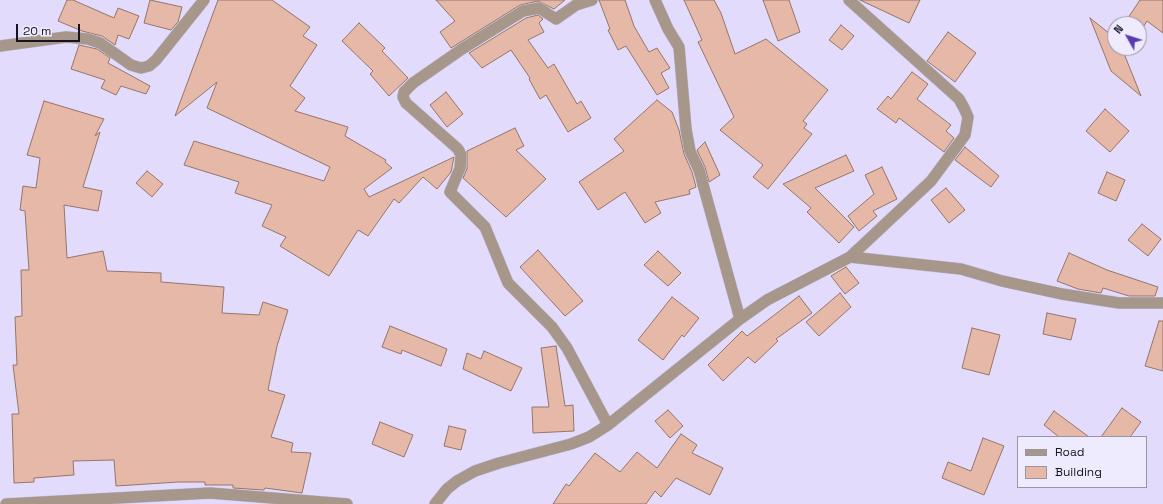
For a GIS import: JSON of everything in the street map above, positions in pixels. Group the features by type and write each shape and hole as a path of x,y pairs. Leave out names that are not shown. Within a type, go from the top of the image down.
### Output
{"street":[{"path":"0,46 66,37 88,39 100,44 131,65 140,68 149,66 156,60 204,0"},
{"path":"592,0 576,5 556,19 539,8 524,11 462,49 413,83 404,92 403,97 406,103 458,149 461,155 460,168 450,192 485,227 508,283 552,327 567,348 608,425"},
{"path":"655,0 668,29 679,47 686,129 690,151 699,170 740,319"},
{"path":"435,504 447,489 457,481 475,472 499,463 571,444 589,437 608,425 740,319 767,300 850,257 931,181 962,140 968,126 968,117 959,99 849,0"},
{"path":"850,257 961,269 995,279 1062,294 1119,303 1163,302"},
{"path":"6,504 203,493 347,504"}],"building":[{"path":"67,0 73,0 114,18 118,8 139,16 129,39 118,35 115,45 102,36 82,31 58,21"},
{"path":"150,0 182,7 178,22 171,30 144,23"},
{"path":"218,0 272,0 310,27 303,36 317,45 290,86 305,98 295,111 348,127 345,136 386,160 385,162 392,168 364,189 369,197 454,157 451,172 437,189 423,177 399,203 394,199 368,236 358,230 329,276 280,246 286,237 262,226 272,205 235,193 239,182 184,165 194,141 324,181 330,167 207,108 217,82 175,116"},
{"path":"436,0 565,0 554,9 538,1 520,5 451,48 440,32 455,21"},
{"path":"599,0 625,0 634,26 649,52 657,48 670,68 661,73 669,88 657,95 626,46 618,50 608,30 610,29"},
{"path":"684,0 714,0 721,13 735,54 766,39 828,90 803,121 807,124 804,128 812,134 768,189 753,177 763,165 720,130 734,117 698,42 702,40"},
{"path":"763,0 789,0 800,32 778,41"},
{"path":"860,0 920,0 909,23"},
{"path":"1140,0 1163,0 1163,33 1147,21 1147,16 1129,16"},
{"path":"538,15 543,19 539,23 544,32 528,40 548,68 554,64 577,104 581,101 591,118 568,132 546,95 540,99 529,79 530,78 511,50 482,68 469,53 526,18"},
{"path":"1090,18 1107,32 1107,56 1125,56 1141,96 1111,71"},
{"path":"359,23 385,48 382,51 408,78 389,96 370,74 373,71 342,41"},
{"path":"841,25 854,36 842,50 829,40"},
{"path":"948,32 976,53 955,82 927,61"},
{"path":"79,45 97,49 110,58 108,63 150,86 146,94 121,86 116,95 101,88 105,80 71,69"},
{"path":"912,72 928,84 917,99 951,125 946,131 954,138 944,152 899,118 896,123 877,109 888,96 891,99"},
{"path":"446,92 463,114 447,127 430,105"},
{"path":"657,100 672,112 679,130 684,154 692,172 696,187 689,190 690,194 655,202 661,213 645,223 625,192 598,210 579,182 624,151 614,139"},
{"path":"44,101 104,119 95,136 100,132 83,187 102,191 98,211 64,205 67,258 103,251 107,271 161,273 161,282 224,287 222,313 259,315 263,302 288,310 277,346 268,390 285,395 271,437 293,443 291,452 311,453 302,493 265,488 264,490 233,488 233,485 205,485 205,482 178,482 116,486 114,460 73,461 74,475 34,478 34,482 14,483 12,414 19,414 13,365 17,365 15,317 22,316 21,270 29,270 25,211 20,210 23,186 36,188 40,158 27,155"},
{"path":"1105,109 1129,131 1110,152 1086,131"},
{"path":"515,128 524,146 516,150 546,179 506,217 463,178 467,169 467,151"},
{"path":"705,142 720,175 709,182 705,167 697,150"},
{"path":"965,147 999,176 991,187 955,160"},
{"path":"846,155 854,171 815,188 854,227 839,243 807,212 811,208 783,184"},
{"path":"882,167 897,199 873,211 877,216 859,231 848,216 874,194 865,175"},
{"path":"147,171 163,184 152,197 136,183"},
{"path":"1107,172 1125,180 1116,201 1098,193"},
{"path":"946,188 965,210 949,223 931,200"},
{"path":"1142,224 1161,239 1148,256 1128,240"},
{"path":"538,250 583,301 565,316 520,267"},
{"path":"658,251 681,273 668,286 644,265"},
{"path":"1069,253 1107,270 1158,287 1155,296 1129,296 1103,288 1101,293 1078,289 1057,281"},
{"path":"846,267 859,283 845,294 831,276"},
{"path":"840,293 851,307 819,336 806,322"},
{"path":"799,296 812,313 776,339 778,341 755,363 748,357 723,381 708,365 742,331 747,336"},
{"path":"672,297 699,318 684,337 682,335 663,360 638,340"},
{"path":"1047,313 1076,319 1071,340 1043,334"},
{"path":"1159,321 1163,321 1163,371 1145,366"},
{"path":"390,326 447,349 441,366 402,350 401,354 382,347"},
{"path":"972,328 1000,335 989,375 962,368"},
{"path":"556,346 565,406 573,405 574,431 533,433 532,407 549,407 541,348"},
{"path":"484,351 522,368 511,391 463,369 467,353 481,359"},
{"path":"1122,408 1141,422 1131,436 1102,436"},
{"path":"668,410 683,426 670,438 655,421"},
{"path":"1054,411 1088,436 1058,436 1044,425"},
{"path":"380,422 413,435 404,457 372,444"},
{"path":"449,426 466,430 461,450 444,446"},
{"path":"681,434 697,445 692,453 723,468 710,495 676,478 661,497 655,491 646,504 553,504 566,484 569,486 595,453 620,472 637,452 657,468"},
{"path":"983,438 1004,446 984,495 942,478 948,462 971,471"}]}
